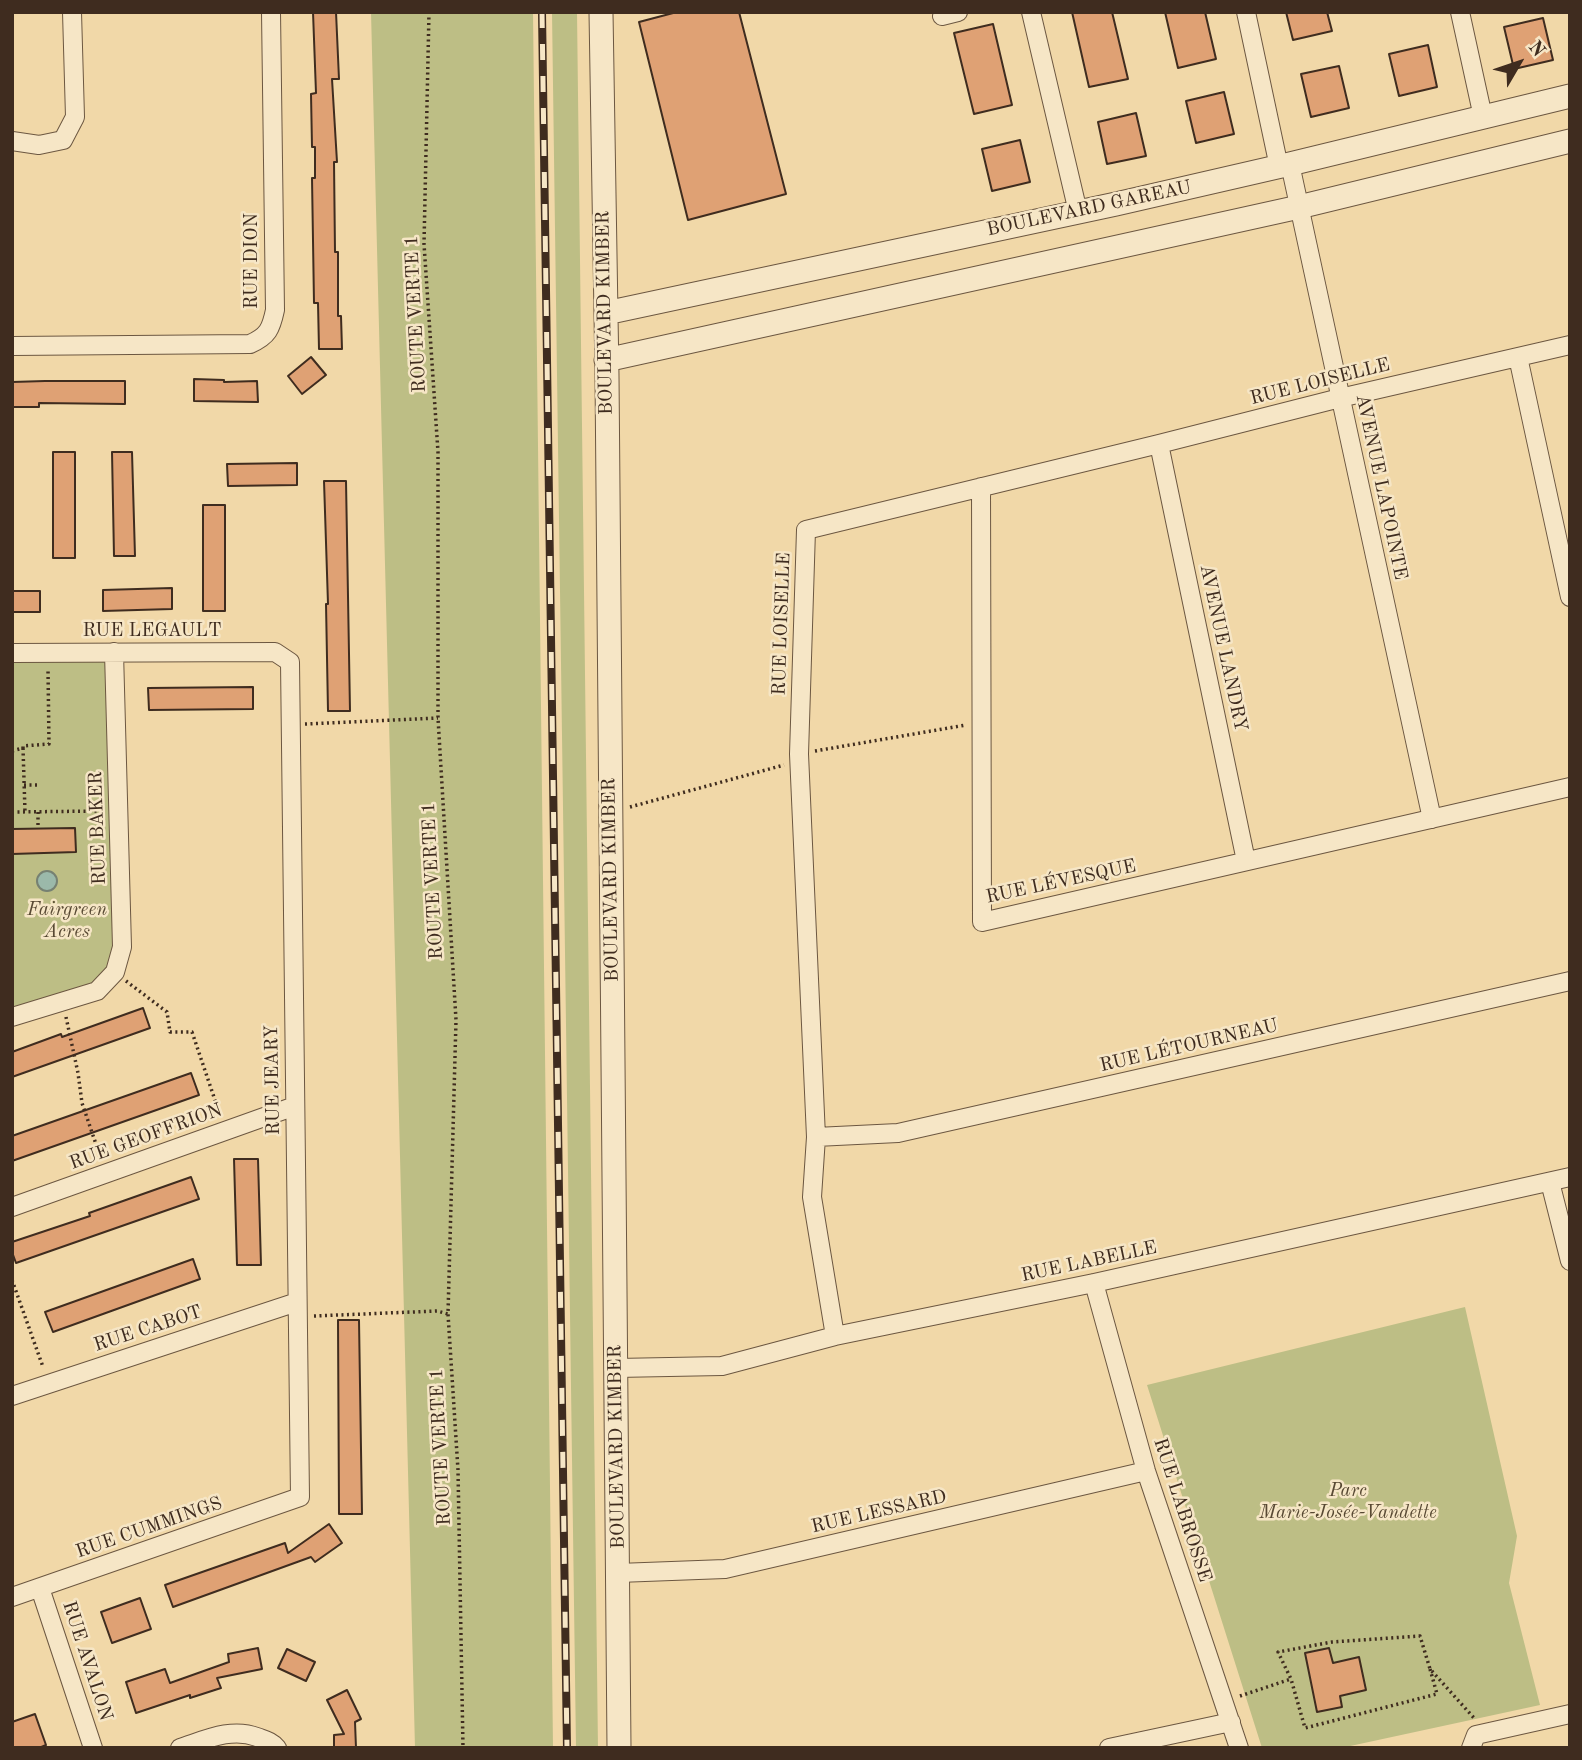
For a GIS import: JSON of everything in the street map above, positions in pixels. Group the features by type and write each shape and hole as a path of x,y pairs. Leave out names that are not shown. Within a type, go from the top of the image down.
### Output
{"street":[{"path":"12,141 39,145 63,140 75,117 72,12"},
{"name":"RUE DION","path":"12,346 250,344 262,338 271,327 275,310 271,12"},
{"name":"BOULEVARD KIMBER","path":"601,12 619,1748"},
{"path":"1031,12 1078,212"},
{"name":"AVENUE LAPOINTE","path":"1246,12 1284,165 1299,207 1432,819"},
{"path":"1460,12 1483,117"},
{"name":"BOULEVARD GAREAU","path":"606,313 1078,212 1570,96"},
{"path":"606,360 1299,207 1570,141"},
{"name":"RUE LOISELLE","path":"835,1336 812,1197 816,1137 799,757 806,530 1340,398 1570,345"},
{"path":"1518,357 1570,597"},
{"name":"AVENUE LANDRY","path":"1159,444 1246,861"},
{"name":"RUE LÉVESQUE","path":"981,487 982,922 1570,787"},
{"name":"RUE BAKER","path":"114,652 122,947 115,972"},
{"name":"RUE LEGAULT","path":"12,653 275,652 290,662"},
{"name":"RUE JEARY","path":"290,662 300,1497"},
{"path":"12,1017 97,991 115,972"},
{"name":"RUE LÉTOURNEAU","path":"816,1137 898,1133 1570,981"},
{"name":"RUE GEOFFRION","path":"12,1207 295,1106"},
{"name":"RUE LABELLE","path":"616,1368 722,1366 835,1336 1094,1283 1570,1178"},
{"path":"1550,1182 1570,1261"},
{"name":"RUE LABROSSE","path":"1094,1283 1146,1471 1239,1748"},
{"name":"RUE CABOT","path":"12,1396 297,1309"},
{"name":"RUE LESSARD","path":"618,1573 725,1569 1146,1471"},
{"name":"RUE CUMMINGS","path":"12,1597 300,1497"},
{"name":"RUE AVALON","path":"40,1588 93,1748"},
{"path":"1471,1748 1476,1735 1570,1714"},
{"path":"1109,1748 1231,1722"},
{"path":"180,1748 226,1733 247,1733 274,1745"}],"path":[{"name":"ROUTE VERTE 1","path":"429,12 424,244 438,452 438,718 456,1020 448,1314 458,1469 463,1748"},
{"path":"12,751 24,745 49,744 49,653"},
{"path":"289,725 438,718"},
{"path":"611,813 799,757 982,722"},
{"path":"24,745 25,812"},
{"path":"24,785 38,785"},
{"path":"12,812 119,811"},
{"path":"38,812 38,829"},
{"path":"115,972 167,1012 170,1032 192,1032 225,1131"},
{"path":"63,1002 82,1103 106,1173"},
{"path":"12,1280 49,1384"},
{"path":"297,1309 437,1311 448,1314"},
{"path":"1420,1636 1430,1669 1437,1694 1305,1728 1291,1679 1278,1652 1332,1642 1420,1636"},
{"path":"1430,1669 1486,1733"},
{"path":"1238,1697 1291,1679"}],"green space":[{"path":"371,12 533,12 553,1748 415,1748"},
{"path":"552,12 577,12 598,1748 576,1748"},
{"name":"Fairgreen Acres","path":"12,652 114,652 122,947 97,991 12,1017"},
{"name":"Parc Marie-Josée-Vandette","path":"1465,1307 1517,1536 1509,1583 1540,1705 1341,1748 1262,1748 1147,1385"}],"shaded area":[{"path":"47,871 54,874 57,881 54,888 47,891 40,888 37,881 40,874"}],"building":[{"path":"313,12 336,12 339,79 332,79 337,162 334,162 335,252 338,252 338,316 341,316 342,349 319,349 318,303 314,303 312,178 315,178 315,147 312,147 311,94 316,93"},
{"path":"677,12 739,12 786,194 688,220 639,22"},
{"path":"1072,12 1112,12 1128,79 1089,87"},
{"path":"1165,12 1205,12 1216,59 1178,68"},
{"path":"1286,12 1327,12 1332,31 1293,40"},
{"path":"1543,18 1553,60 1514,69 1504,27"},
{"path":"993,24 1012,105 974,114 954,33"},
{"path":"1428,45 1437,87 1399,96 1389,54"},
{"path":"1339,66 1349,108 1311,117 1301,74"},
{"path":"1224,92 1234,134 1196,143 1186,101"},
{"path":"1136,113 1146,156 1107,164 1098,122"},
{"path":"1020,140 1030,182 992,191 982,149"},
{"path":"311,357 326,375 302,394 288,376"},
{"path":"194,379 257,381 258,402 194,401"},
{"path":"125,381 125,404 39,403 39,407 12,407 12,382"},
{"path":"53,452 75,452 75,558 53,558"},
{"path":"112,452 132,452 135,556 114,556"},
{"path":"297,463 297,485 228,486 227,464"},
{"path":"324,481 346,481 350,711 328,711"},
{"path":"203,505 225,505 225,611 203,611"},
{"path":"172,588 172,609 103,611 103,590"},
{"path":"12,591 40,591 40,612 12,612"},
{"path":"253,687 253,709 149,710 148,688"},
{"path":"75,828 76,852 12,854 12,829"},
{"path":"143,1008 150,1028 12,1077 12,1052"},
{"path":"191,1073 199,1095 12,1161 12,1136"},
{"path":"234,1159 258,1159 261,1265 237,1265"},
{"path":"191,1177 199,1199 16,1263 12,1242 90,1216 89,1213"},
{"path":"193,1259 200,1279 53,1332 45,1312"},
{"path":"338,1320 359,1320 362,1514 339,1514"},
{"path":"329,1524 342,1543 315,1562 311,1557 173,1607 165,1585 285,1543 288,1553"},
{"path":"140,1598 151,1629 112,1643 101,1612"},
{"path":"258,1648 262,1669 217,1678 221,1688 136,1713 126,1682 165,1669 170,1683 229,1662 228,1654"},
{"path":"1329,1648 1333,1663 1359,1657 1366,1690 1340,1696 1342,1707 1317,1712 1305,1653"},
{"path":"287,1649 315,1662 306,1681 278,1668"},
{"path":"347,1690 361,1719 355,1722 356,1748 334,1748 334,1735 344,1734 327,1700"},
{"path":"35,1714 46,1745 39,1748 12,1748 12,1722"}],"railway":[{"path":"542,12 567,1748"}]}
